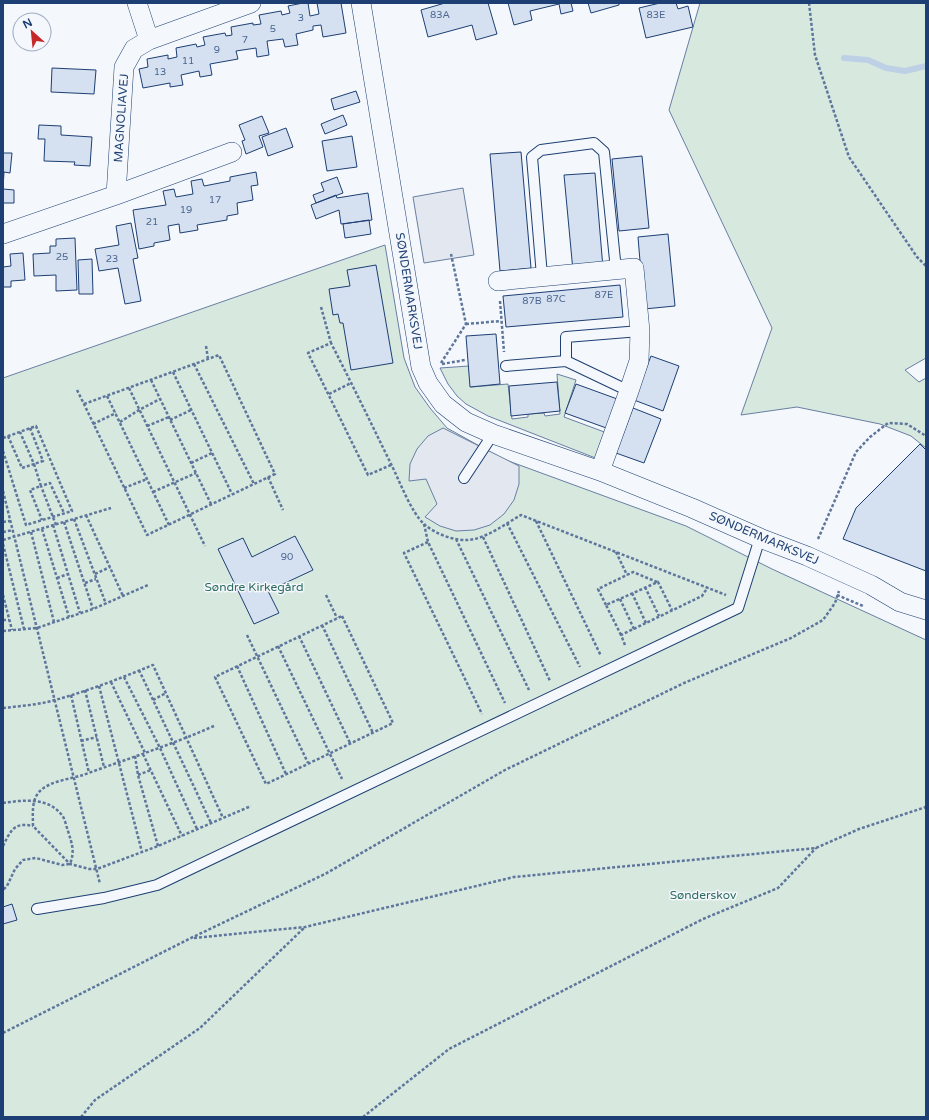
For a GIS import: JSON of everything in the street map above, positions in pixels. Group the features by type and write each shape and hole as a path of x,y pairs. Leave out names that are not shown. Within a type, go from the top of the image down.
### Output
{"street":[{"path":"137,3 150,40"},
{"name":"MAGNOLIAVEJ","path":"116,195 124,67 134,49 150,40 251,3"},
{"name":"SØNDERMARKSVEJ","path":"361,3 422,367 428,383 443,404 466,422 493,434 600,471 692,508 760,538 807,556 871,585 900,602 926,610"},
{"path":"3,234 116,195 232,152"},
{"path":"498,281 634,268 640,331 639,361 600,471"}],"lane":[{"path":"542,276 532,157 541,150 594,144 604,152 616,270"},
{"path":"566,361 566,337 640,331"},
{"path":"506,366 566,361 629,391"},
{"path":"464,478 493,434"},
{"path":"37,909 104,898 157,885 738,608 760,538"}],"path":[{"path":"809,3 815,55 849,157 917,257 926,266"},
{"path":"441,364 466,324 451,254"},
{"path":"498,281 506,366"},
{"path":"321,307 332,343 411,505 424,524 428,542 511,716"},
{"path":"466,324 502,321"},
{"path":"332,343 308,353 368,475 391,464"},
{"path":"206,346 208,359"},
{"path":"77,390 147,535 275,474 219,355 84,404"},
{"path":"194,364 254,484"},
{"path":"173,372 232,494"},
{"path":"151,380 211,504"},
{"path":"329,394 351,383"},
{"path":"129,388 205,546"},
{"path":"107,396 169,525"},
{"path":"120,422 160,399"},
{"path":"147,426 192,410"},
{"path":"93,424 116,414"},
{"path":"807,556 820,536 856,452 870,437 888,423 908,424 926,436"},
{"path":"3,438 36,426 72,511 26,525 3,451"},
{"path":"8,436 22,468 43,461 30,428"},
{"path":"20,432 34,464 53,517 54,525 80,613"},
{"path":"191,463 212,453"},
{"path":"153,492 196,472"},
{"path":"268,477 283,510"},
{"path":"124,488 147,478"},
{"path":"42,520 30,490 50,483 64,513"},
{"path":"3,491 104,898"},
{"path":"3,540 14,538 111,508"},
{"path":"3,511 8,510"},
{"path":"86,515 123,596"},
{"path":"424,524 443,536 469,540 483,537 521,515 740,600"},
{"path":"74,519 106,604"},
{"path":"3,522 10,521"},
{"path":"536,521 608,670"},
{"path":"64,522 93,609"},
{"path":"507,522 586,680"},
{"path":"42,529 69,617"},
{"path":"3,532 13,530"},
{"path":"31,532 54,622"},
{"path":"483,537 556,694"},
{"path":"456,539 536,704"},
{"path":"428,542 404,553 488,727"},
{"path":"3,544 24,629"},
{"path":"616,552 627,575"},
{"path":"95,574 110,567"},
{"path":"631,659 598,589 633,572 658,582 672,610"},
{"path":"57,578 68,574"},
{"path":"3,1033 191,938 325,874 506,770 684,683 791,638 823,620 835,603 846,574"},
{"path":"85,583 96,579"},
{"path":"606,605 658,582"},
{"path":"3,631 37,628 106,604 148,585"},
{"path":"645,587 659,616"},
{"path":"621,635 702,596 708,587"},
{"path":"632,593 646,623"},
{"path":"3,595 12,630"},
{"path":"326,596 337,618"},
{"path":"620,599 634,629"},
{"path":"342,616 393,723 266,784 215,677 322,625 342,616"},
{"path":"3,620 9,620"},
{"path":"322,625 373,733"},
{"path":"247,635 308,763"},
{"path":"299,636 350,743"},
{"path":"278,646 349,794"},
{"path":"3,708 35,705 55,700 111,682 153,665 223,818"},
{"path":"237,666 286,774"},
{"path":"139,670 211,823"},
{"path":"124,677 160,748 197,829"},
{"path":"111,682 182,836"},
{"path":"98,686 142,852"},
{"path":"85,690 104,767"},
{"path":"153,700 166,693"},
{"path":"71,695 89,773"},
{"path":"33,826 32,806 40,791 49,785 89,773 160,748 214,726"},
{"path":"81,741 97,737"},
{"path":"135,756 138,775 158,846"},
{"path":"138,775 151,770"},
{"path":"3,803 35,800 49,804 62,815 71,839 74,855 70,864"},
{"path":"3,890 7,886 15,869 22,860 36,858 62,865 70,864 89,869 97,869 158,846 251,806"},
{"path":"191,938 305,927 514,877 816,848 859,829 926,807"},
{"path":"3,846 12,829 23,824 33,826 70,864"},
{"path":"3,837 7,839"},
{"path":"362,1117 449,1049 703,919 778,888 816,848"},
{"path":"81,1117 95,1100 200,1028 305,927"}],"green space":[{"path":"700,3 926,3 926,358 905,370 919,382 926,378 926,448 911,436 880,424 797,407 741,415 772,328 669,110"},
{"path":"385,245 404,358 415,387 447,428 503,459 686,526 772,569 926,640 926,1117 3,1117 3,378"},
{"path":"469,366 471,387 508,384 512,419 528,417 528,414 544,413 545,416 560,414 557,374 576,380 564,417 607,433 598,459 488,416 466,404 457,396 448,384 440,368"}],"shaded area":[{"path":"463,188 474,255 424,263 413,197"},
{"path":"443,428 519,466 519,484 514,500 504,514 490,525 474,530 456,531 440,526 425,517 437,504 426,479 409,481 410,464 417,449 428,436"}],"building":[{"path":"308,3 310,16 319,14 317,3 341,3 346,33 323,37 321,25 313,26 313,30 296,34 298,45 285,47 283,39 267,41 269,55 257,57 256,48 236,51 238,59 210,64 212,75 200,77 199,71 181,75 183,85 170,87 170,83 143,88 139,69 148,67 147,59 168,55 168,59 177,57 176,48 196,44 197,47 205,45 203,37 225,33 226,36 232,35 231,27 253,23 253,25 261,24 259,15 281,11 282,15 290,13 288,6"},
{"path":"445,3 488,3 497,34 476,40 472,25 428,37 421,10"},
{"path":"508,3 571,3 573,11 561,14 559,4 530,11 532,20 514,25"},
{"path":"588,3 619,3 619,5 591,13"},
{"path":"660,3 676,3 678,9 688,6 693,27 646,38 639,8"},
{"path":"52,68 96,70 94,94 51,92"},
{"path":"356,91 360,102 334,110 331,99"},
{"path":"343,115 347,125 325,134 321,124"},
{"path":"262,116 269,133 259,136 263,147 246,154 242,141 245,140 239,125"},
{"path":"39,125 61,126 61,135 92,137 90,166 74,165 75,162 44,161 45,139 38,139"},
{"path":"286,128 293,147 268,156 262,137"},
{"path":"352,136 357,167 327,171 322,141"},
{"path":"521,152 531,268 500,271 490,154"},
{"path":"3,153 12,153 10,173 4,172 3,189"},
{"path":"642,156 649,228 619,231 612,159"},
{"path":"256,172 258,185 251,186 253,200 237,203 238,214 227,216 227,220 197,225 198,230 180,233 179,224 168,226 170,240 154,243 154,246 139,249 133,210 166,205 163,191 174,189 176,197 193,194 191,181 202,179 204,186 230,181 230,177"},
{"path":"595,173 603,268 573,271 564,175"},
{"path":"337,177 343,193 316,203 313,195 324,191 321,183"},
{"path":"3,189 14,190 14,203 3,203"},
{"path":"368,193 372,220 341,224 339,210 316,219 311,205 336,195 337,198"},
{"path":"369,220 371,234 345,238 343,224"},
{"path":"131,223 138,258 133,259 141,301 125,304 118,268 99,271 95,249 119,245 116,226"},
{"path":"668,234 675,306 644,309 638,237"},
{"path":"75,238 77,290 56,291 56,275 34,276 33,254 50,253 50,246 56,246 56,239"},
{"path":"23,253 25,280 11,281 11,287 3,287 3,267 11,266 10,254"},
{"path":"92,259 93,294 79,294 78,260"},
{"path":"376,265 393,363 351,370 343,323 340,323 338,314 333,315 329,289 350,286 347,270"},
{"path":"620,285 623,317 506,327 503,296"},
{"path":"496,334 500,384 470,387 466,336"},
{"path":"651,356 679,366 663,411 634,400"},
{"path":"557,382 560,411 511,416 509,386"},
{"path":"576,384 620,400 609,429 565,413"},
{"path":"633,408 661,419 644,463 616,453"},
{"path":"920,444 926,450 926,571 843,539 856,508"},
{"path":"295,536 313,570 268,591 279,613 254,624 218,549 243,538 252,557"},
{"path":"12,904 17,920 3,924 3,907"}],"waterway":[{"path":"844,58 868,60 886,68 905,71 926,66"}],"park label":[{"name":"Søndre Kirkegård","path":"254,587"},
{"name":"Sønderskov","path":"703,895"}]}
